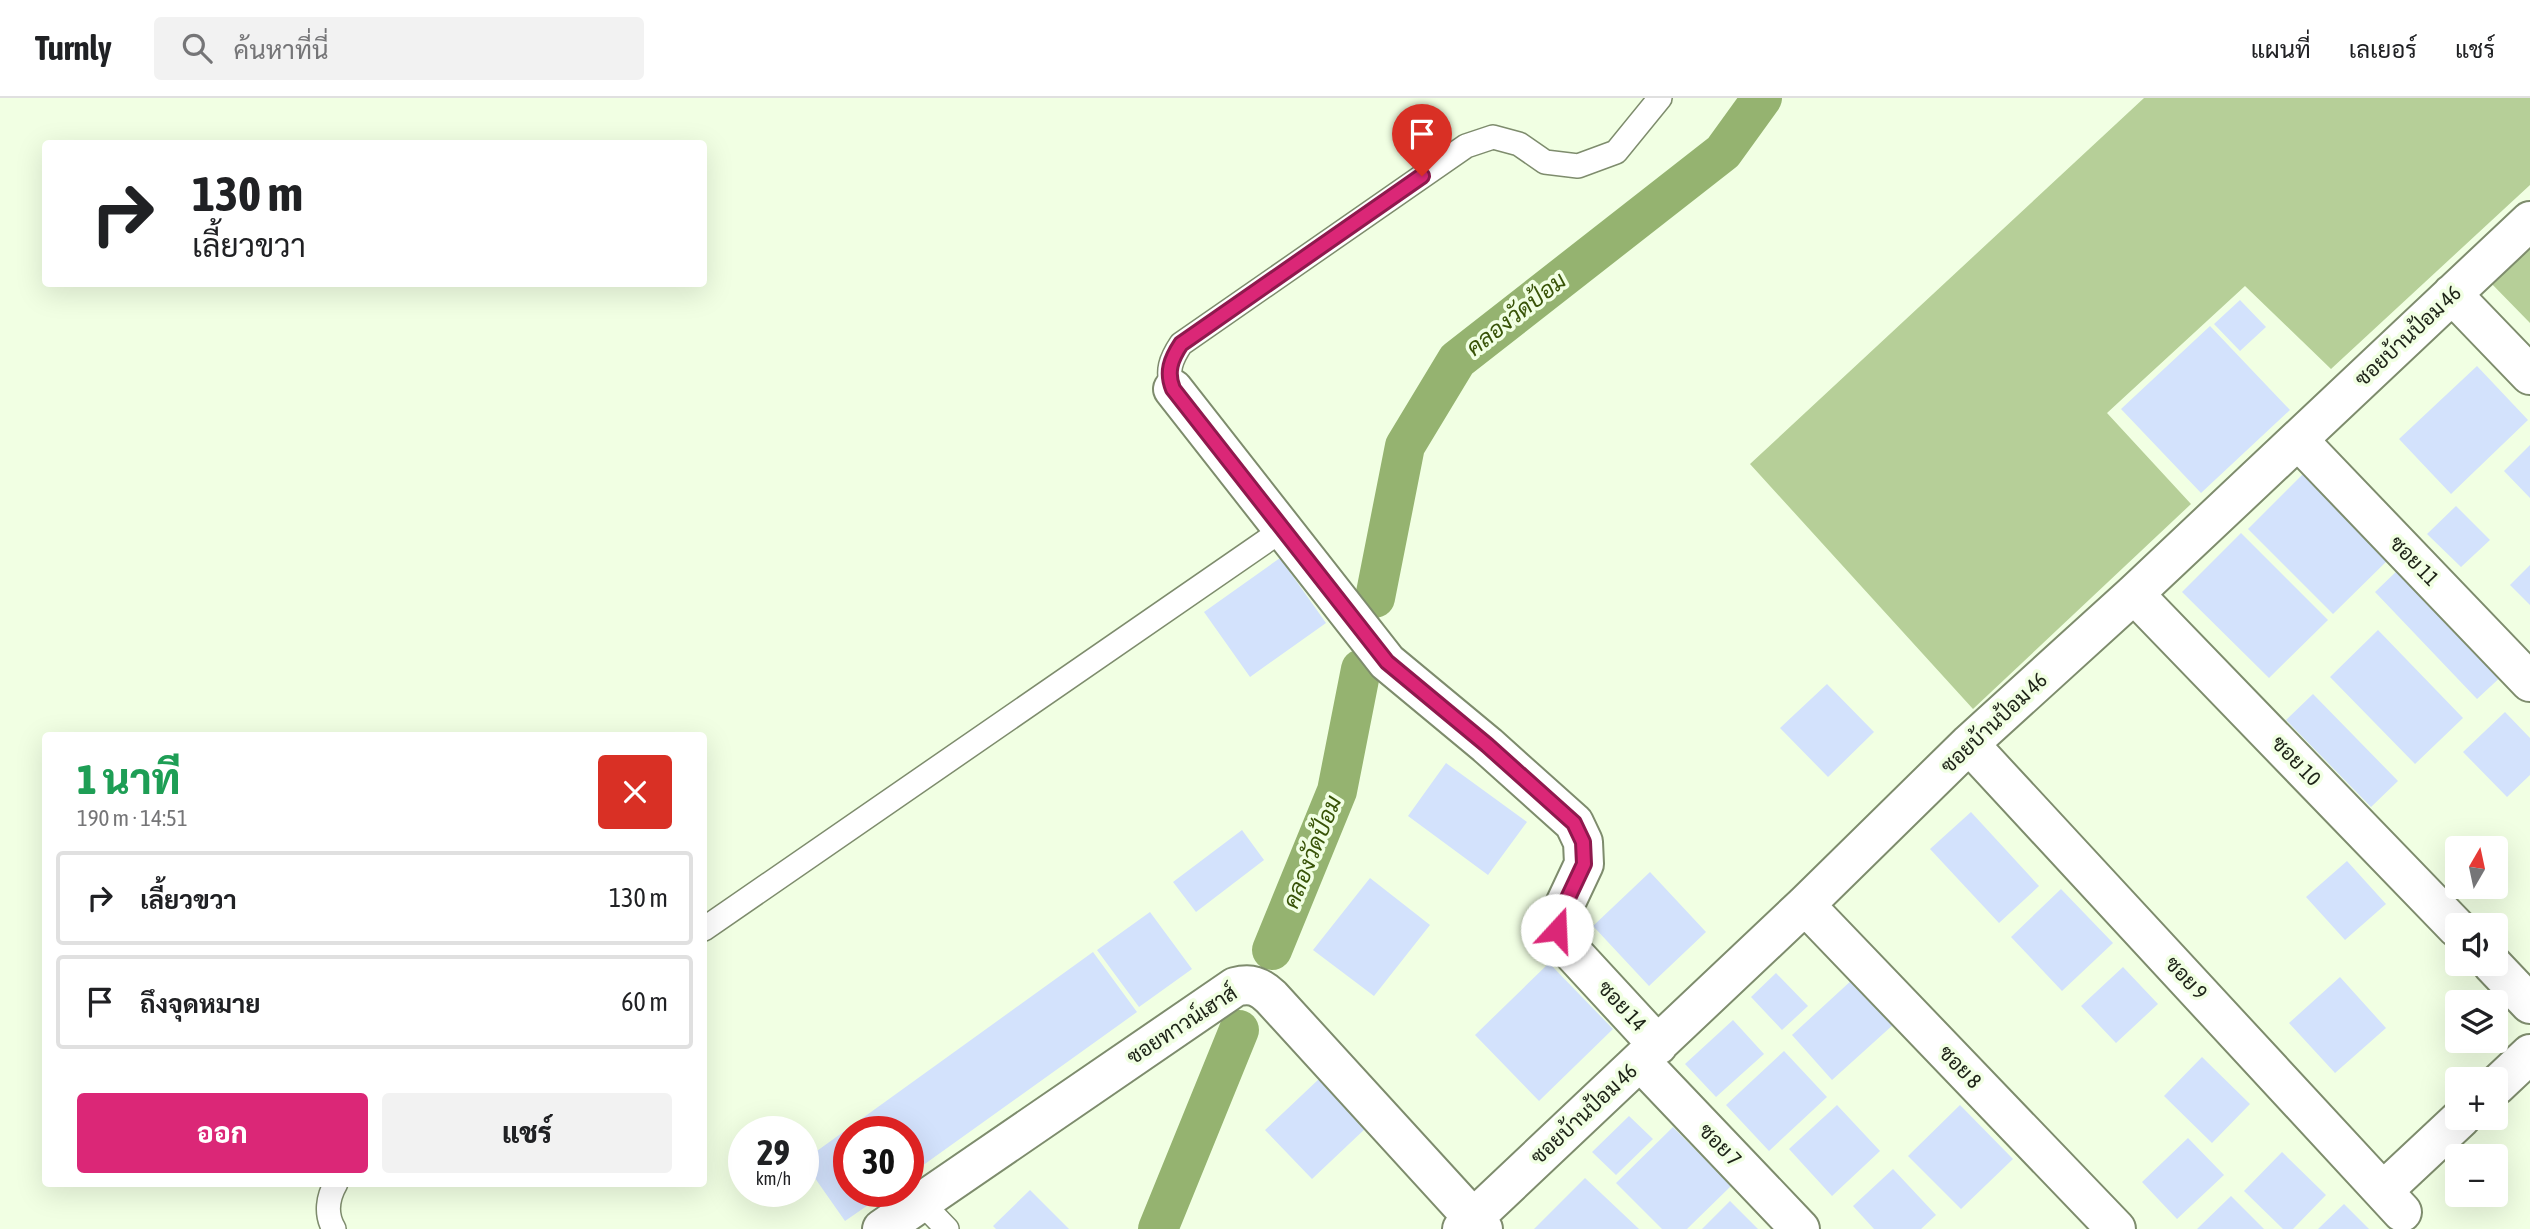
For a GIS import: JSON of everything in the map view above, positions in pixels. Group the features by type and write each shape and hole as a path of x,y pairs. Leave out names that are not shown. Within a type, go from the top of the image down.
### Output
{"street":[{"name":"ซอยบ้านป้อม 46","path":"1473,1226 1969,744 2134,594 2530,221"},
{"path":"2452,294 2530,375"},
{"name":"ซอย 14","path":"1173,389 1387,662 1487,745 1574,823 1583,842 1584,864 1560,915 1557,930 1562,941 1649,1053"},
{"name":"ซอย 11","path":"2298,440 2530,682"},
{"name":"ซอย 10","path":"2134,594 2445,916"},
{"name":"ซอย 9","path":"1969,744 2392,1201 2451,1130"},
{"name":"ซอย 8","path":"1805,905 2116,1229"},
{"path":"2503,976 2530,1004"},
{"name":"ซอยทาวน์เฮาส์","path":"924,1198 1235,987 1247,984 1259,986 1271,997 1473,1226"},
{"name":"ซอย 7","path":"1649,1053 1800,1229"},
{"path":"2508,1075 2530,1054"},
{"name":"ซอยทาวน์เฮาส์","path":"882,1229 912,1207"}],"lane":[{"path":"1173,389 1169,379 1170,368 1173,356 1181,344 1466,146 1493,137 1520,144 1545,162 1578,166 1616,152 1660,98"},
{"path":"707,927 1282,530"},
{"path":"334,1187 328,1210 334,1229"},
{"path":"924,1205 947,1229"}],"green space":[{"path":"2144,98 2530,98 2530,185 2331,369 2245,286 2107,413 2191,504 1973,709 1750,464"},
{"path":"2530,240 2530,323 2488,280"}],"building":[{"path":"2240,300 2266,327 2240,351 2214,324"},
{"path":"2210,326 2290,410 2201,493 2121,409"},
{"path":"2477,366 2528,420 2451,494 2399,439"},
{"path":"2530,445 2530,498 2504,471"},
{"path":"2307,470 2393,555 2333,614 2248,529"},
{"path":"2456,506 2490,540 2461,567 2427,534"},
{"path":"2241,533 2328,620 2269,678 2182,592"},
{"path":"1280,558 1326,623 1250,677 1204,612"},
{"path":"2530,565 2530,605 2510,585"},
{"path":"2402,566 2505,673 2477,699 2375,592"},
{"path":"2378,630 2463,718 2415,764 2330,677"},
{"path":"1827,684 1874,732 1828,777 1780,728"},
{"path":"2313,694 2398,781 2371,807 2286,720"},
{"path":"2505,712 2530,738 2530,775 2507,797 2463,752"},
{"path":"1446,763 1527,822 1488,875 1408,816"},
{"path":"1971,812 2039,886 1999,923 1930,849"},
{"path":"1242,830 1264,860 1196,912 1173,882"},
{"path":"2347,861 2386,904 2345,940 2306,897"},
{"path":"1650,872 1706,932 1649,986 1593,926"},
{"path":"1370,878 1430,925 1374,996 1313,950"},
{"path":"2061,889 2113,943 2062,991 2011,937"},
{"path":"1150,912 1192,969 1139,1007 1097,950"},
{"path":"1093,952 1137,1012 924,1165 924,1116 865,1116"},
{"path":"1549,963 1613,1029 1539,1101 1475,1035"},
{"path":"2123,967 2158,1004 2116,1043 2081,1006"},
{"path":"1776,973 1808,1006 1782,1030 1751,997"},
{"path":"2340,977 2386,1028 2335,1073 2289,1023"},
{"path":"1853,979 1894,1024 1832,1080 1792,1035"},
{"path":"1733,1020 1764,1054 1716,1097 1685,1064"},
{"path":"1784,1051 1827,1097 1769,1151 1726,1105"},
{"path":"2202,1057 2250,1104 2212,1143 2164,1096"},
{"path":"1320,1078 1367,1127 1312,1179 1265,1130"},
{"path":"1837,1105 1880,1151 1832,1196 1789,1149"},
{"path":"1960,1105 2013,1159 1961,1209 1908,1156"},
{"path":"1629,1116 1653,1139 1616,1175 1592,1152"},
{"path":"1673,1127 1731,1186 1687,1229 1662,1229 1616,1183"},
{"path":"2188,1138 2224,1175 2177,1219 2142,1182"},
{"path":"833,1139 833,1204 819,1184 819,1149"},
{"path":"2282,1152 2326,1195 2293,1229 2283,1229 2244,1191"},
{"path":"1893,1169 1936,1215 1921,1229 1874,1229 1853,1206"},
{"path":"1585,1178 1639,1229 1534,1229"},
{"path":"1030,1190 1069,1229 996,1229 993,1226"},
{"path":"2231,1196 2264,1229 2197,1229"},
{"path":"1730,1201 1758,1229 1702,1229"},
{"path":"2344,1204 2369,1229 2318,1229"},
{"path":"835,1207 865,1207 845,1221"}],"waterway":[{"name":"คลองวัดป้อม","path":"1375,598 1405,446 1457,360 1723,152 1762,98"},
{"name":"คลองวัดป้อม","path":"1272,950 1337,791 1361,669"},
{"name":"คลองวัดป้อม","path":"1158,1229 1239,1030"}],"route":[{"path":"1422,176 1181,344 1173,356 1169,379 1173,389 1266,510 1387,662 1487,745 1574,823 1583,842 1584,864 1560,915 1557,930"}]}
